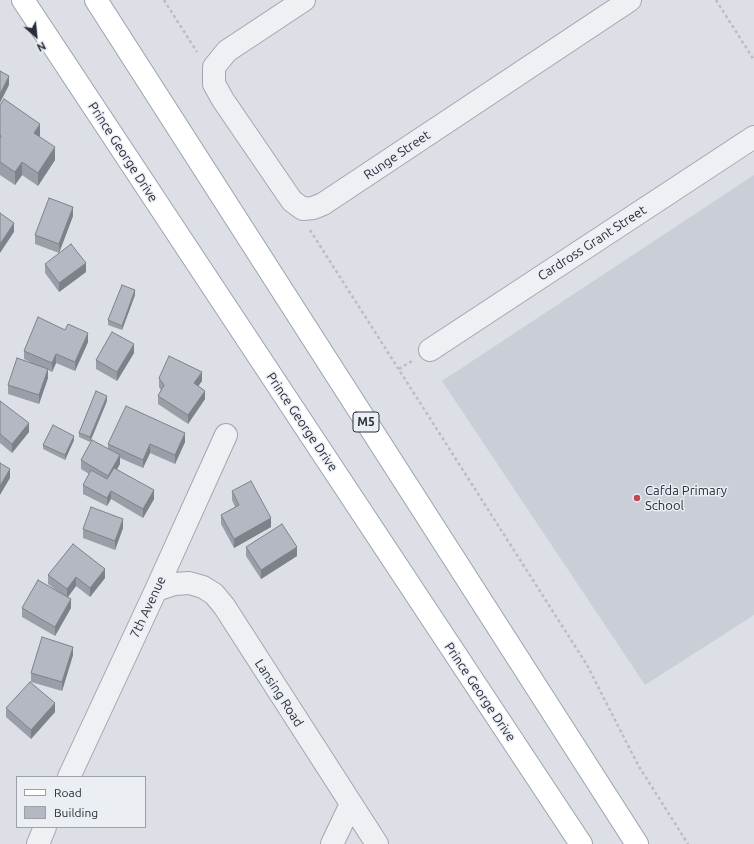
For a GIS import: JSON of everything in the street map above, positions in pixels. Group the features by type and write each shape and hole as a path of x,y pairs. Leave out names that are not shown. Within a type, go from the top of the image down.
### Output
{"main road":[{"name":"Prince George Drive","path":"23,0 581,844"},
{"name":"M5","path":"96,0 637,844"}],"street":[{"path":"207,63 304,0"},
{"name":"Runge Street","path":"207,63 214,84 223,100 292,201 303,209 313,208 323,204 630,0"},
{"name":"Cardross Grant Street","path":"430,350 754,137"},
{"name":"7th Avenue","path":"69,776 226,435"},
{"name":"Lansing Road","path":"156,590 174,584 190,583 203,586 214,594 224,606 377,844"},
{"path":"332,844 351,804"},
{"path":"38,844 46,828"}],"path":[{"path":"164,0 207,63"},
{"path":"716,0 754,60"},
{"path":"310,229 586,665 638,765 688,844"}],"shaded area":[{"name":"Cafda Primary School","path":"754,175 754,615 645,685 442,381"}],"building":[{"path":"0,71 9,76 0,94"},
{"path":"4,99 40,124 34,133 55,147 38,173 22,162 15,172 0,162 0,105"},
{"path":"49,198 73,207 59,244 35,235"},
{"path":"0,213 14,223 0,244"},
{"path":"71,244 86,263 59,283 45,264"},
{"path":"122,285 135,290 122,326 108,320"},
{"path":"38,317 65,330 68,324 88,333 75,362 56,354 52,363 24,351"},
{"path":"112,332 134,344 117,372 96,360"},
{"path":"169,356 202,372 194,383 205,391 188,415 158,396 164,385 159,378"},
{"path":"17,358 48,369 39,395 8,385"},
{"path":"96,391 107,396 90,437 79,433"},
{"path":"0,401 29,423 12,444 0,434"},
{"path":"126,406 185,433 175,455 150,444 143,460 108,444"},
{"path":"53,425 74,436 65,455 43,445"},
{"path":"92,440 120,455 108,476 81,460"},
{"path":"0,463 10,469 0,486"},
{"path":"114,468 154,490 143,509 111,491 107,498 83,485 91,470 107,479"},
{"path":"251,481 271,518 234,539 221,515 239,505 232,491"},
{"path":"91,507 123,519 115,541 83,529"},
{"path":"282,524 297,547 261,570 246,547"},
{"path":"73,544 105,569 90,588 76,577 67,589 48,575"},
{"path":"38,580 71,599 55,627 22,608"},
{"path":"42,637 73,647 62,682 31,673"},
{"path":"30,682 55,703 31,730 6,708"}],"place":[{"name":"Cafda Primary School","path":"637,498"}]}
